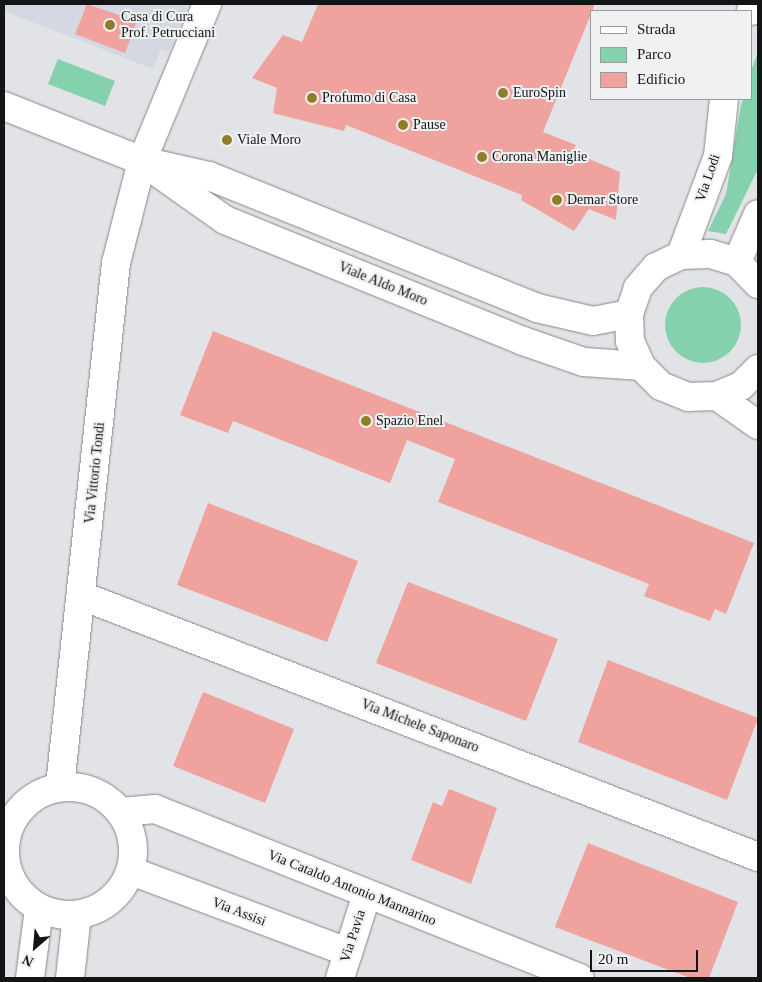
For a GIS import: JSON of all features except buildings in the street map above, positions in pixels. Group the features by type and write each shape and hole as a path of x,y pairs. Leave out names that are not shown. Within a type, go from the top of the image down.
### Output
{"street":[{"name":"Via Vittorio Tondi","path":"60,786 82,596 116,263 142,161 208,4"},
{"name":"Via Lodi","path":"681,255 718,156 724,100"},
{"name":"Viale Aldo Moro","path":"4,106 142,161 209,176 537,308 593,321 629,314"},
{"name":"Viale Aldo Moro","path":"142,161 234,223 584,362 640,366"},
{"path":"737,262 758,214"},
{"path":"758,284 737,262 710,254 681,255 656,267 638,288 629,314 630,341 640,366 670,390 688,397 717,396 741,386 758,369"},
{"path":"717,396 758,425"},
{"name":"Via Michele Saponaro","path":"82,596 758,856"},
{"path":"22,903 77,915 111,901 131,871 134,840 121,812 94,791 60,786 29,799 8,826 4,860 22,903 30,978"},
{"name":"Via Cataldo Antonio Mannarino","path":"121,812 155,809 580,978"},
{"name":"Via Assisi","path":"131,871 348,952"},
{"name":"Via Pavia","path":"340,978 367,894"},
{"path":"70,978 77,915"}],"shaded area":[{"name":"Casa di Cura Prof. Petrucciani","path":"4,4 188,4 169,52 161,49 153,69 4,11"}],"green space":[{"path":"758,53 758,169 726,234 708,231 726,194 743,100 752,100 752,68"},
{"path":"58,59 115,81 105,106 48,84"},
{"path":"703,287 718,290 730,298 738,310 741,325 738,340 730,352 718,360 703,363 688,360 676,352 668,340 665,325 668,310 676,298 688,290"}],"place":[{"name":"Casa di Cura Prof. Petrucciani","path":"110,25"},
{"name":"EuroSpin","path":"503,93"},
{"name":"Profumo di Casa","path":"312,98"},
{"name":"Pause","path":"403,125"},
{"name":"Viale Moro","path":"227,140"},
{"name":"Corona Maniglie","path":"482,157"},
{"name":"Demar Store","path":"557,200"},
{"name":"Spazio Enel","path":"366,421"}]}
